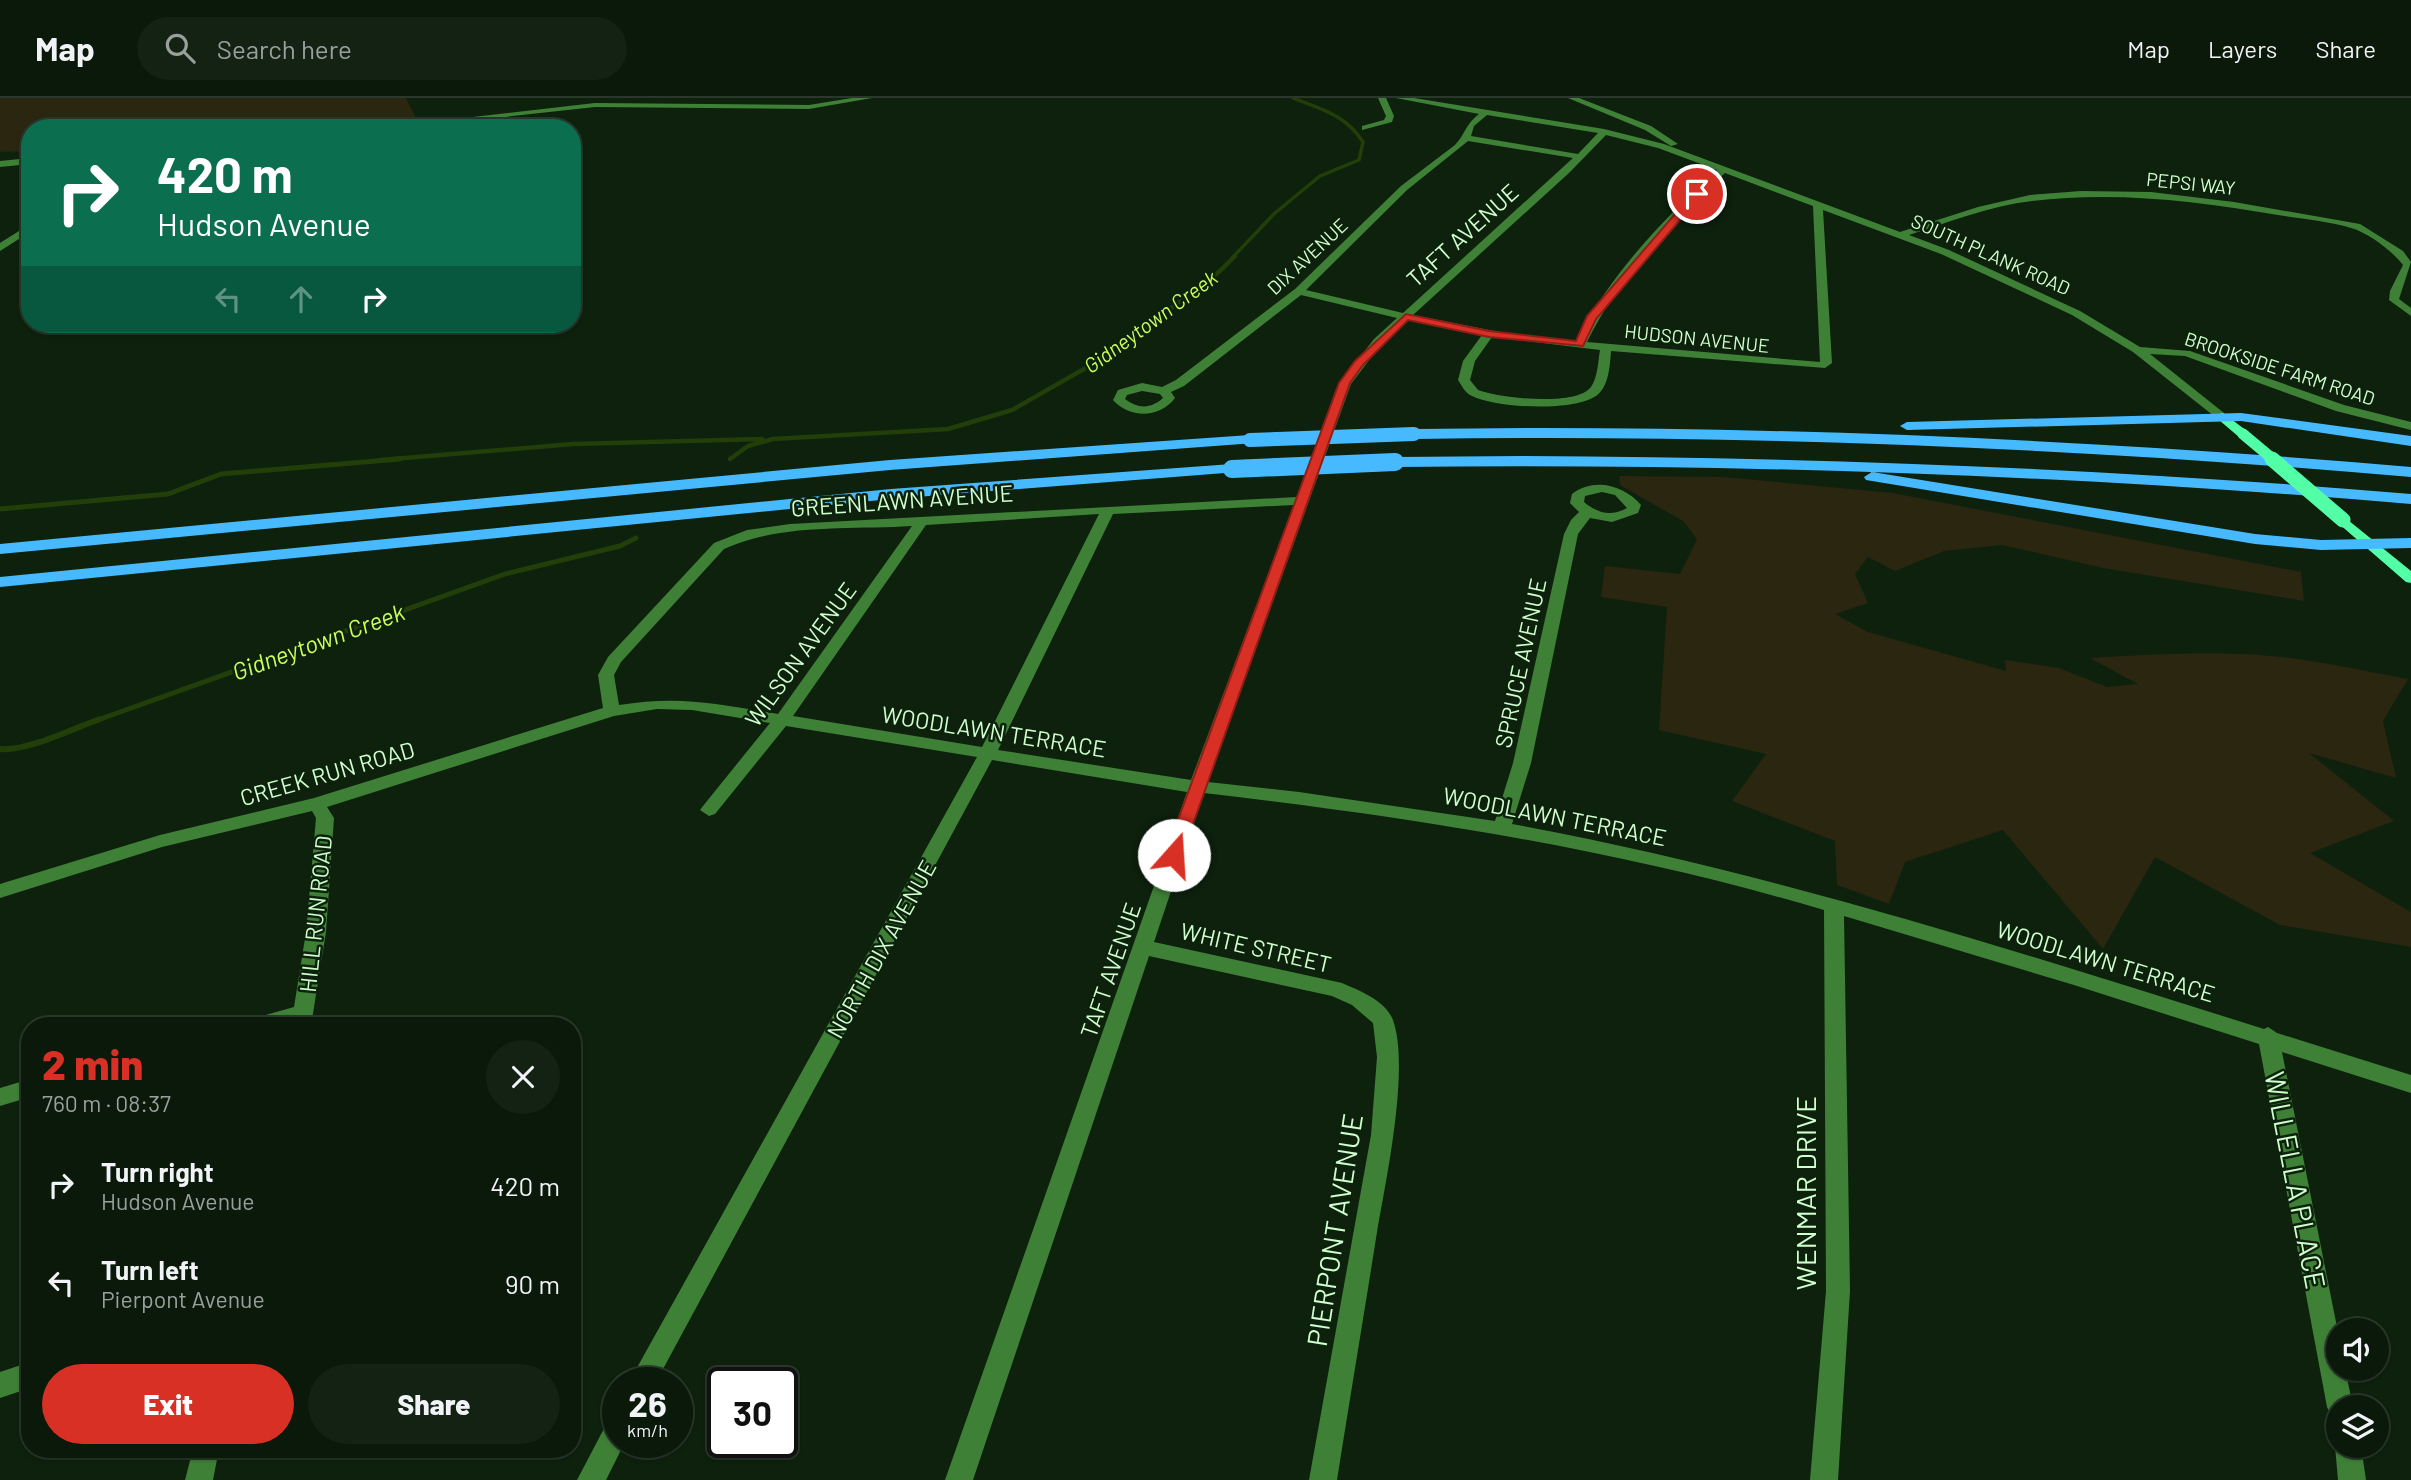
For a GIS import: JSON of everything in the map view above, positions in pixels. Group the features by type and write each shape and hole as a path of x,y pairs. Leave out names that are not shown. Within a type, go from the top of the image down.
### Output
{"highway":[{"path":"0,550 917,463 1250,440 1414,434 1632,432 2224,417 2411,441"},
{"path":"1632,432 2012,443 2411,472"},
{"path":"1643,460 1844,473 2255,539 2321,545 2411,543"},
{"path":"0,582 891,494 1232,469 1395,462 1643,460 2008,470 2411,499"}],"main road":[{"name":"SOUTH PLANK ROAD","path":"2224,417 2411,579"}],"street":[{"path":"451,119 631,104 808,107 868,98"},
{"path":"1365,128 1388,122 1390,116 1382,98"},
{"path":"1400,98 1604,132 1661,146 1725,168"},
{"path":"1572,98 1648,128 1725,168"},
{"path":"465,107 467,117"},
{"name":"DIX AVENUE","path":"1164,391 1180,383 1299,290 1404,188 1466,138 1470,125 1486,112"},
{"name":"TAFT AVENUE","path":"959,1480 1197,787 1345,383 1378,341 1604,132"},
{"path":"1466,138 1581,156"},
{"path":"1,165 21,162"},
{"path":"1580,344 1591,318 1659,236 1725,168"},
{"name":"SOUTH PLANK ROAD","path":"1725,168 1899,235 2034,291 2137,350 2224,417"},
{"name":"PEPSI WAY","path":"1899,235 2004,203 2050,196 2151,195 2234,205 2366,229 2399,253 2408,265 2395,291 2394,300 2411,313"},
{"name":"HUDSON AVENUE","path":"1299,290 1406,317 1489,334 1812,366 1825,365 1818,204"},
{"path":"0,248 21,233"},
{"path":"1489,334 1469,361 1464,380 1475,394 1500,399 1567,400 1589,395 1599,385 1606,346"},
{"name":"BROOKSIDE FARM ROAD","path":"2137,350 2186,353 2340,408 2411,426"},
{"name":"GREENLAWN AVENUE","path":"612,711 606,675 614,660 719,546 732,538 760,532 921,520 1300,501"},
{"name":"NORTH DIX AVENUE","path":"650,1367 987,754 1108,510"},
{"name":"SPRUCE AVENUE","path":"1502,828 1522,762 1571,534 1576,523 1588,512"},
{"name":"WILSON AVENUE","path":"709,810 782,720 915,534 921,520"},
{"name":"WOODLAWN TERRACE","path":"667,704 1197,787 1502,828 1608,848 1834,906 2268,1036 2411,1084"},
{"name":"CREEK RUN ROAD","path":"0,891 160,841 316,804 612,711 667,704"},
{"name":"HILL RUN ROAD","path":"303,1017 316,932 325,818 316,804"},
{"name":"WENMAR DRIVE","path":"1824,1480 1838,1291 1834,906"},
{"name":"WHITE STREET","path":"1142,947 1335,989 1359,999"},
{"name":"PIERPONT AVENUE","path":"1323,1480 1382,1135 1388,1057 1383,1021 1359,999"},
{"name":"WILLELLA PLACE","path":"2268,1036 2338,1395"},
{"path":"0,1097 21,1091"},
{"path":"0,1385 21,1378"},
{"path":"199,1480 204,1458"},
{"path":"591,1480 603,1458"},
{"path":"2349,1458 2352,1480"}],"shaded area":[{"path":"0,98 406,98 416,119 21,119 21,151 0,152"},
{"path":"1619,476 1723,477 1893,493 2301,572 2304,601 2103,568 2002,545 1944,551 1895,571 1868,557 1855,574 1868,603 1835,614 1868,632 2006,671 2005,660 2059,668 2107,687 2138,684 2090,658 2223,653 2263,655 2408,679 2383,721 2396,778 2309,753 2394,821 2310,853 2411,912 2411,947 2280,925 2155,857 2103,949 2003,830 1905,862 1889,904 1837,885 1835,841 1732,801 1766,754 1659,730 1667,607 1601,597 1605,566 1680,574 1697,539 1683,521 1620,485"}],"waterway":[{"name":"Gidneytown Creek","path":"1233,257 1275,213 1320,176 1359,160 1363,142 1349,125 1332,114 1293,98"},
{"name":"Gidneytown Creek","path":"730,459 748,446 773,439 948,429 1012,410 1112,353 1220,271 1235,256"},
{"path":"380,460 573,444 762,439"},
{"path":"0,509 168,494 221,474 400,459"},
{"name":"Gidneytown Creek","path":"95,721 505,574 620,546 636,538"},
{"name":"Gidneytown Creek","path":"0,749 23,747 100,719"}],"route":[{"path":"1174,855 1300,501 1345,383 1359,363 1378,341 1406,317 1520,339 1580,344 1591,318 1697,194"}]}
